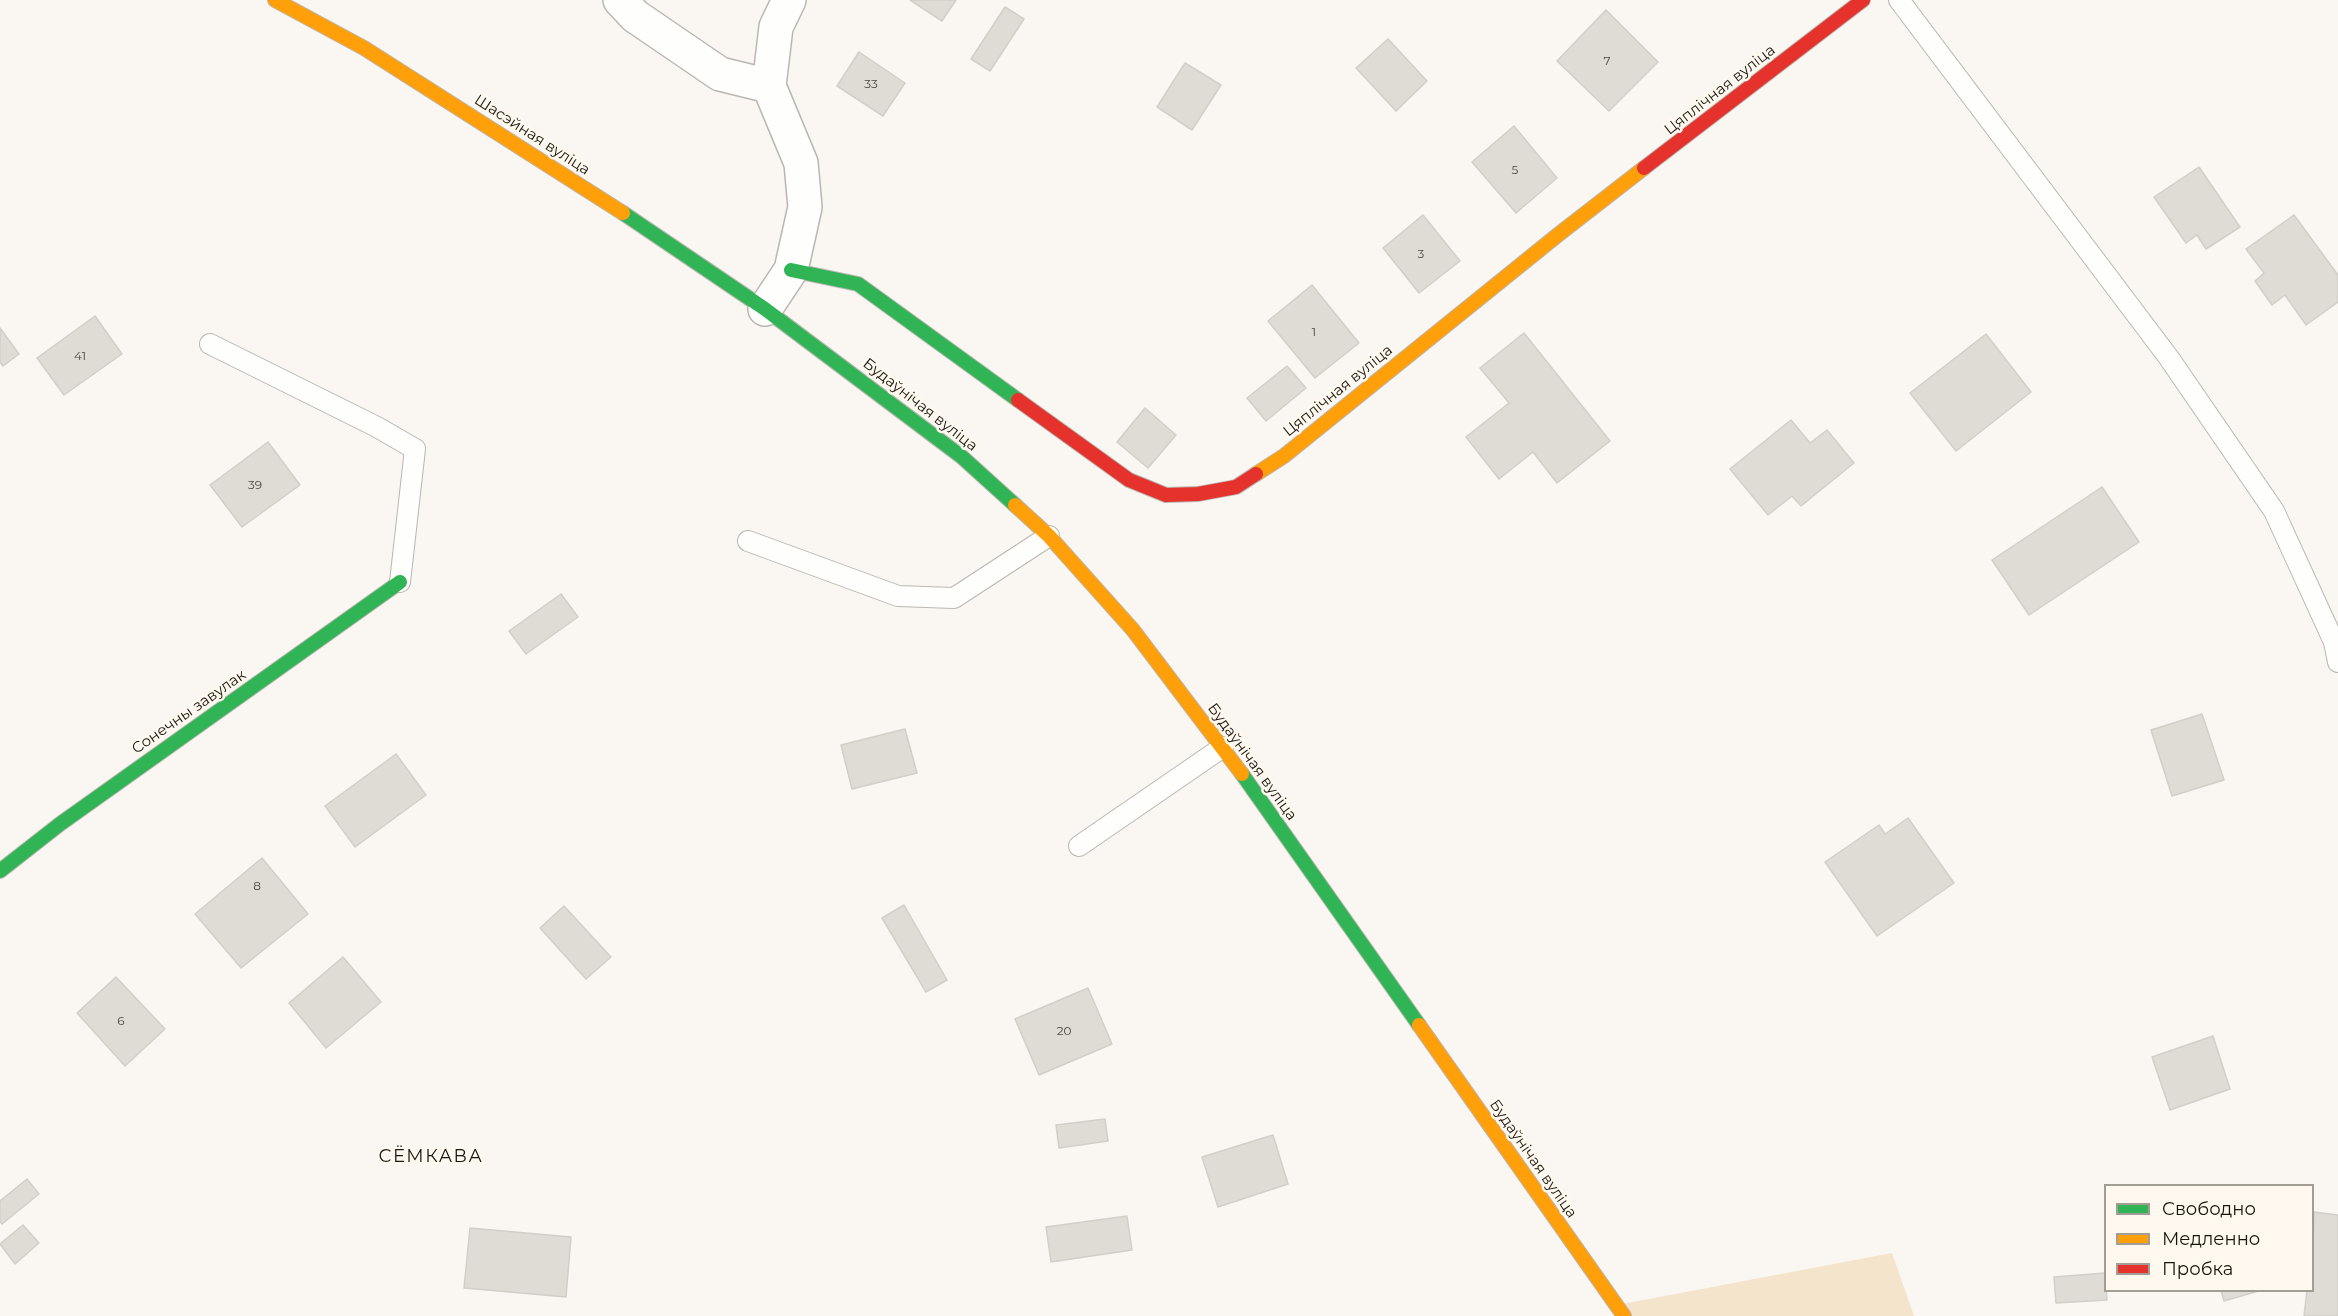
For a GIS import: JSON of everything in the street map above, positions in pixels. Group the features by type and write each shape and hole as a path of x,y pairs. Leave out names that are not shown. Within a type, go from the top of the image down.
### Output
{"main road":[{"name":"Шасэйная вуліца","path":"275,0 364,48 498,132 636,221 765,309"},
{"name":"Цяплічная вуліца","path":"791,270 858,284 1129,480 1166,495 1198,494 1236,487 1284,456 1559,234 1863,0"},
{"name":"Будаўнічая вуліца","path":"765,309 962,458 1049,536 1133,630 1223,747 1624,1316"},
{"name":"Сонечны завулак","path":"0,871 60,824 400,582"}],"street":[{"path":"620,0 635,16 720,74 769,87"},
{"path":"765,309 791,270 805,207 801,163 769,87 776,27 789,0"}],"lane":[{"path":"1899,0 2169,358 2274,511 2334,642 2338,662"},
{"path":"210,344 377,427 415,449 400,582"},
{"path":"748,541 898,596 954,598 1049,536"},
{"path":"1079,846 1223,747"}],"shaded area":[{"path":"1892,1253 1914,1316 1624,1316 1617,1305"}],"building":[{"path":"910,0 956,0 942,21"},
{"path":"1005,7 1024,19 990,71 971,59"},
{"path":"1606,10 1658,62 1609,111 1557,61"},
{"path":"1388,39 1427,81 1396,111 1356,68"},
{"path":"859,52 905,83 883,116 837,86"},
{"path":"1185,63 1221,85 1192,130 1157,107"},
{"path":"1514,126 1557,178 1516,213 1472,162"},
{"path":"2199,167 2240,227 2206,249 2197,235 2186,243 2154,197"},
{"path":"1423,215 1460,261 1419,293 1383,248"},
{"path":"2294,215 2338,275 2338,302 2306,325 2285,295 2272,305 2255,281 2264,273 2246,249"},
{"path":"1312,285 1359,343 1315,378 1268,321"},
{"path":"95,316 122,354 64,395 37,358"},
{"path":"0,328 19,354 3,366 0,362"},
{"path":"1524,333 1610,441 1557,483 1533,452 1499,479 1466,437 1509,403 1480,368"},
{"path":"1986,334 2031,392 1956,451 1910,393"},
{"path":"1287,366 1306,388 1266,421 1247,398"},
{"path":"1145,408 1176,435 1148,468 1117,442"},
{"path":"1791,420 1810,443 1827,430 1854,463 1801,506 1792,496 1768,515 1730,469"},
{"path":"268,442 300,485 242,527 210,485"},
{"path":"2102,487 2139,542 2029,615 1992,560"},
{"path":"561,594 578,617 526,654 509,631"},
{"path":"2202,714 2224,780 2172,796 2151,730"},
{"path":"905,729 917,773 852,789 841,745"},
{"path":"396,754 426,795 355,847 325,806"},
{"path":"1908,818 1954,883 1877,936 1825,862 1879,825 1885,834"},
{"path":"262,858 308,914 241,968 195,914"},
{"path":"904,905 947,980 926,992 882,918"},
{"path":"564,906 611,957 586,979 540,928"},
{"path":"343,957 381,1002 326,1048 289,1003"},
{"path":"116,977 165,1029 125,1066 77,1013"},
{"path":"1088,988 1112,1044 1039,1075 1015,1019"},
{"path":"2213,1036 2230,1089 2170,1110 2152,1057"},
{"path":"1105,1119 1108,1141 1059,1148 1056,1125"},
{"path":"1273,1135 1288,1184 1218,1207 1202,1157"},
{"path":"27,1179 39,1194 2,1224 0,1222 0,1201"},
{"path":"2314,1212 2338,1215 2338,1316 2304,1316 2307,1292 2314,1292"},
{"path":"1127,1216 1132,1250 1051,1262 1046,1227"},
{"path":"23,1225 39,1243 15,1264 0,1244"},
{"path":"470,1228 571,1237 566,1297 464,1288"},
{"path":"2104,1273 2104,1292 2106,1292 2107,1300 2056,1303 2054,1277"},
{"path":"2222,1292 2255,1292 2224,1301"}],"traffic: fast":[{"path":"623,213 765,309 962,457 1015,505"},
{"path":"791,270 858,284 1018,400"},
{"path":"0,871 60,824 400,582"},
{"path":"1242,774 1419,1025"}],"traffic: slow":[{"path":"275,0 364,48 623,213"},
{"path":"1256,474 1284,456 1644,168"},
{"path":"1015,505 1049,536 1133,630 1242,774"},
{"path":"1419,1025 1624,1316"}],"traffic: jam":[{"path":"1644,168 1863,0"},
{"path":"1018,400 1129,480 1166,495 1198,494 1236,487 1256,474"}],"district":[{"name":"СЁМКАВА","path":"431,1157"}]}
